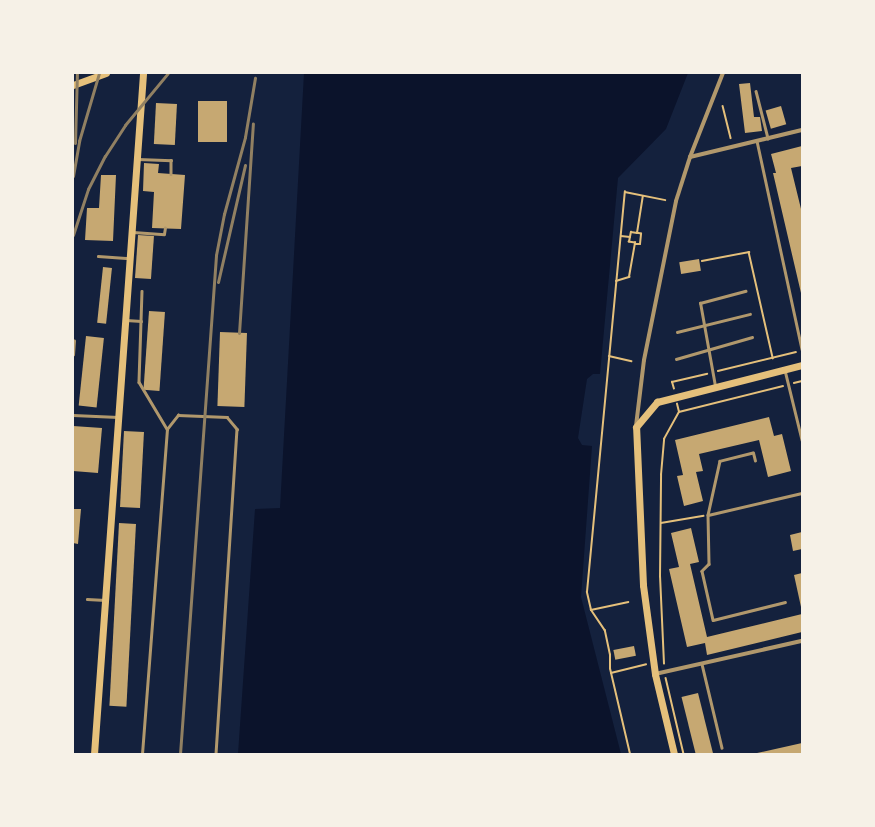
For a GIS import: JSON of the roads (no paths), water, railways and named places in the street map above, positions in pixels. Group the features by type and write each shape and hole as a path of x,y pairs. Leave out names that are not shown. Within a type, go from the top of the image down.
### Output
{"main road":[{"path":"73,85 90,76 106,73"},
{"path":"94,754 131,258 143,73"},
{"path":"674,754 655,674 639,530 636,427 657,402 802,365"}],"street":[{"path":"636,427 644,360 676,200 690,157 723,73"},
{"path":"690,157 802,130"},
{"path":"655,674 802,641"}],"lane":[{"path":"756,91 768,138"},
{"path":"757,141 802,349"},
{"path":"137,159 171,160 171,174"},
{"path":"132,232 164,234 165,228"},
{"path":"98,256 131,258"},
{"path":"142,291 139,382 167,429"},
{"path":"715,386 700,303 745,291"},
{"path":"677,332 750,314"},
{"path":"126,320 141,321"},
{"path":"676,359 752,337"},
{"path":"73,356 74,341"},
{"path":"785,369 802,440"},
{"path":"73,415 118,417"},
{"path":"142,754 167,429 178,415 227,417 237,429 216,754"},
{"path":"755,461 753,452 720,461 708,515 709,564 702,571 713,620 785,602"},
{"path":"708,515 802,493"},
{"path":"87,599 105,600"},
{"path":"702,663 722,748"}],"water":[{"path":"304,73 688,73 666,129 618,178 600,374 593,374 587,379 578,438 582,445 592,446 581,597 621,754 238,754 255,509 280,508"}],"railway":[{"path":"75,143 77,73"},
{"path":"73,176 79,141 99,73"},
{"path":"73,235 88,189 105,156 125,125 168,73"},
{"path":"180,754 216,255 224,214 245,137 255,78"},
{"path":"239,333 253,123"},
{"path":"218,282 245,165"}]}
